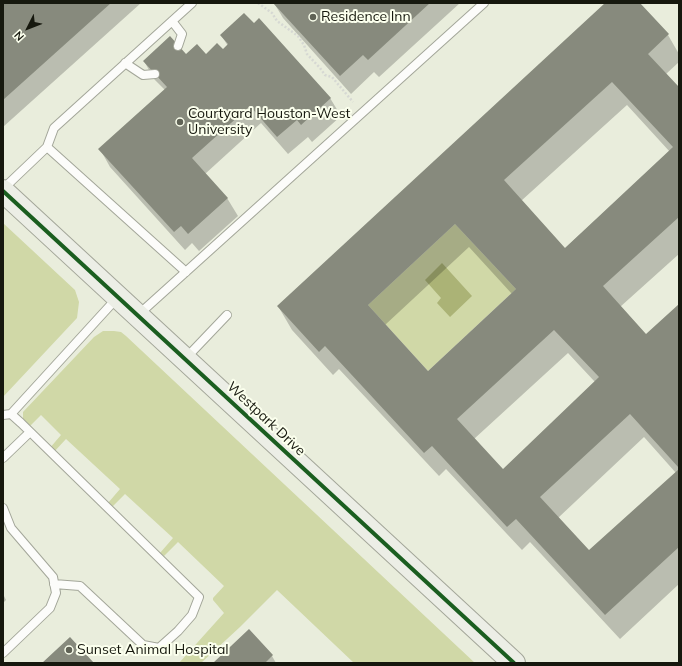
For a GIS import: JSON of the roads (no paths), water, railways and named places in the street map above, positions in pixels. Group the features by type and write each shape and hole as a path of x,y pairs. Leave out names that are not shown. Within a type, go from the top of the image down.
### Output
{"main road":[{"name":"Westpark Drive","path":"3,190 514,663"}],"lane":[{"path":"3,190 47,147 54,128 192,3"},
{"path":"138,315 484,3"},
{"path":"172,21 182,34 178,46"},
{"path":"126,63 143,75 155,74"},
{"path":"47,147 186,272"},
{"path":"54,584 80,586 143,645 159,648 178,631 192,615 199,597 30,432 7,415 118,297"},
{"path":"185,359 227,315"},
{"path":"3,458 30,432"},
{"path":"3,508 11,528 53,577 56,593 50,608 3,654"}],"place":[{"name":"Residence Inn","path":"313,17"},
{"name":"Courtyard Houston-West University","path":"180,122"},
{"name":"Sunset Animal Hospital","path":"69,650"}]}
